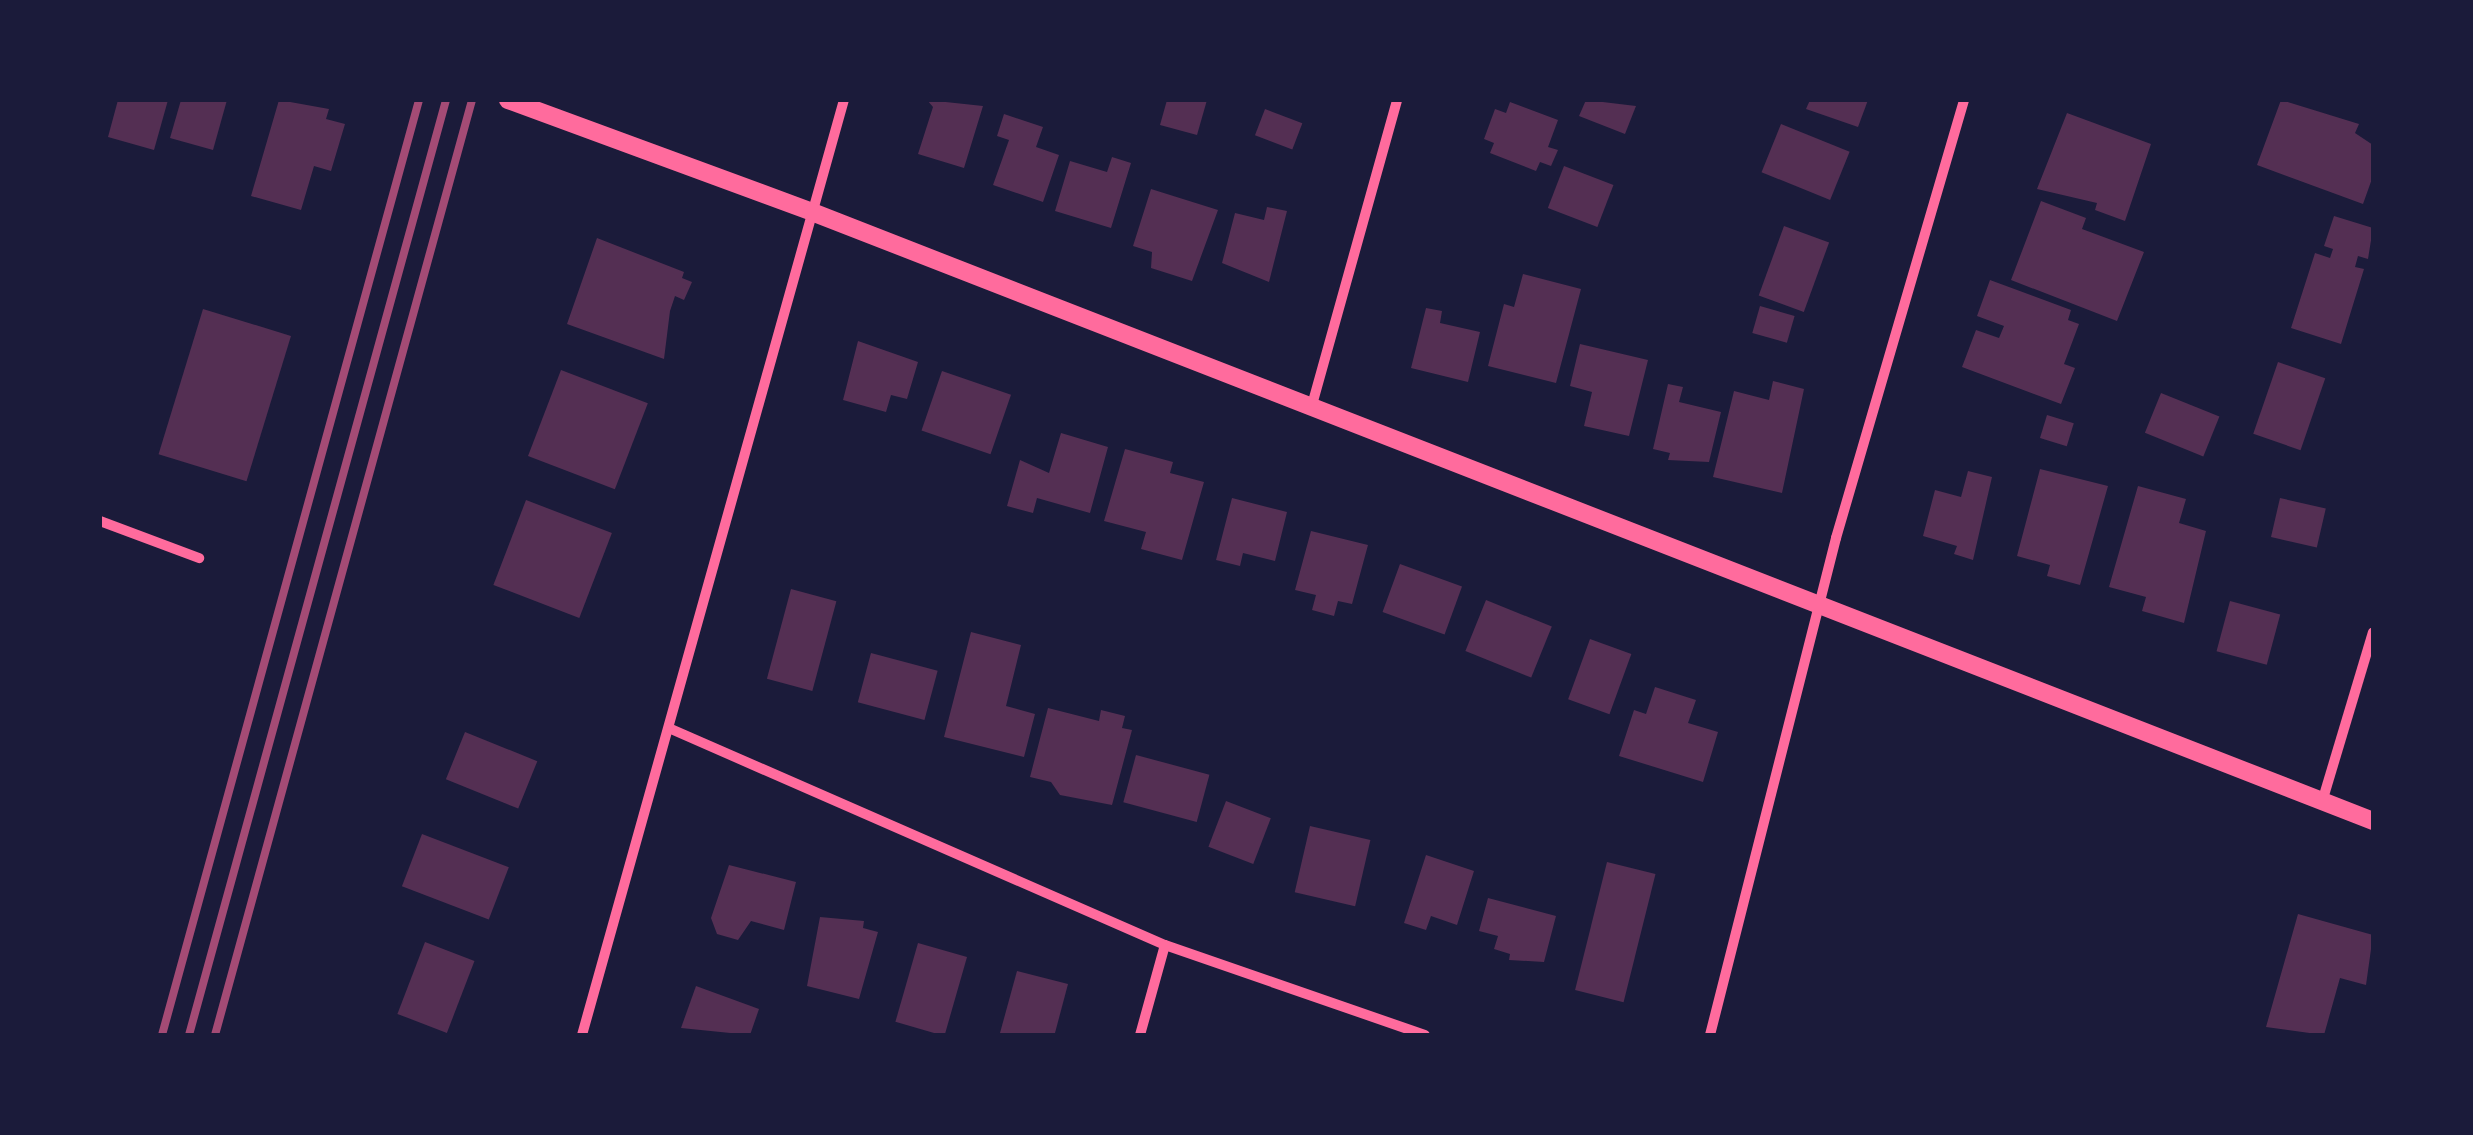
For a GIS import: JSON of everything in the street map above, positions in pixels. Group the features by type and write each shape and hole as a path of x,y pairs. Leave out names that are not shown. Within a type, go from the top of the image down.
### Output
{"street":[{"path":"508,100 812,212 1312,405 2373,821"},
{"path":"582,1035 844,100"},
{"path":"1312,405 1398,100"},
{"path":"1710,1035 1819,605 1964,100"},
{"path":"100,520 199,558"},
{"path":"2322,802 2373,632"},
{"path":"670,729 1164,945 1425,1035"},
{"path":"1140,1035 1164,945"}],"building":[{"path":"118,100 168,100 154,150 108,137"},
{"path":"181,100 227,100 213,150 170,138"},
{"path":"279,100 329,109 326,119 345,124 331,171 314,166 301,210 251,196"},
{"path":"927,100 983,106 964,168 918,154 933,107"},
{"path":"1167,100 1207,100 1197,135 1160,125"},
{"path":"1586,100 1636,106 1625,134 1579,116"},
{"path":"1810,100 1868,100 1858,127 1806,109"},
{"path":"2281,100 2359,124 2355,133 2373,145 2373,176 2363,204 2257,165"},
{"path":"1510,102 1558,120 1548,147 1558,150 1551,166 1540,162 1536,171 1490,153 1494,143 1484,139 1495,109 1506,113"},
{"path":"1265,109 1302,123 1292,149 1255,135"},
{"path":"2067,113 2151,144 2125,221 2095,210 2097,203 2037,189"},
{"path":"1004,114 1043,127 1036,147 1059,155 1043,202 993,185 1009,140 997,136"},
{"path":"1781,124 1850,152 1830,200 1762,172"},
{"path":"1112,157 1131,163 1111,228 1055,211 1070,161 1107,172"},
{"path":"1564,166 1613,185 1597,227 1548,208"},
{"path":"1151,189 1218,210 1192,281 1151,268 1152,252 1133,246"},
{"path":"2041,201 2086,218 2082,229 2144,252 2117,321 2011,280"},
{"path":"1267,207 1287,211 1269,282 1222,263 1235,213 1264,220"},
{"path":"2334,216 2373,228 2368,259 2358,256 2355,267 2364,269 2341,344 2291,328 2315,253 2330,258 2333,249 2324,246"},
{"path":"1784,226 1829,242 1804,312 1759,296"},
{"path":"597,238 684,272 682,278 692,282 684,300 675,296 664,359 567,324"},
{"path":"1523,274 1581,289 1556,383 1488,366 1504,304 1514,307"},
{"path":"1990,280 2071,310 2068,320 2079,324 2064,364 2075,368 2061,404 1962,367 1976,330 1999,338 2004,326 1977,316"},
{"path":"1760,306 1795,316 1787,343 1752,333"},
{"path":"1426,308 1442,311 1440,323 1480,332 1468,382 1411,368"},
{"path":"203,309 291,336 247,481 159,454"},
{"path":"858,341 918,362 907,399 891,395 886,412 843,400"},
{"path":"1580,344 1648,360 1629,436 1584,426 1592,392 1570,386"},
{"path":"2278,362 2325,378 2301,450 2253,434"},
{"path":"561,370 648,403 615,489 528,456"},
{"path":"942,371 1011,395 991,454 921,431"},
{"path":"1773,381 1804,389 1782,493 1713,477 1734,391 1769,400"},
{"path":"1668,384 1683,387 1679,402 1721,412 1709,462 1668,460 1670,453 1653,449"},
{"path":"2161,393 2219,417 2203,456 2145,433"},
{"path":"2047,415 2074,423 2067,446 2040,438"},
{"path":"1061,433 1108,447 1090,513 1037,498 1033,513 1007,506 1020,460 1049,473"},
{"path":"1125,449 1173,462 1170,473 1204,482 1182,560 1141,549 1146,532 1104,521"},
{"path":"2040,469 2108,486 2080,585 2047,576 2050,565 2017,556"},
{"path":"1968,471 1992,477 1973,560 1954,554 1957,546 1923,536 1935,490 1961,497"},
{"path":"2138,486 2186,499 2179,523 2206,531 2184,623 2142,611 2146,597 2109,587"},
{"path":"1232,498 1287,512 1275,561 1243,553 1240,566 1216,560"},
{"path":"2280,498 2326,509 2317,548 2271,537"},
{"path":"526,500 612,533 579,618 493,585"},
{"path":"1311,531 1368,545 1352,604 1338,601 1334,616 1312,610 1316,595 1295,590"},
{"path":"1400,564 1462,587 1445,634 1383,612"},
{"path":"791,589 836,601 812,691 767,679"},
{"path":"1486,600 1552,627 1531,678 1465,651"},
{"path":"2230,601 2280,614 2267,665 2217,651"},
{"path":"971,632 1021,645 1006,706 1035,714 1024,757 944,737"},
{"path":"1590,639 1631,654 1609,714 1568,699"},
{"path":"871,653 938,671 924,720 858,702"},
{"path":"1655,687 1696,700 1688,723 1718,732 1703,782 1619,756 1634,710 1646,714"},
{"path":"1048,708 1099,721 1101,710 1125,716 1122,728 1132,730 1112,805 1060,795 1051,782 1030,777"},
{"path":"465,732 537,761 518,809 446,779"},
{"path":"1136,755 1209,775 1197,822 1123,802"},
{"path":"1226,801 1271,818 1253,864 1208,847"},
{"path":"1310,826 1370,840 1355,906 1295,892"},
{"path":"422,834 509,867 489,920 402,886"},
{"path":"1426,855 1474,871 1457,925 1431,916 1426,930 1404,923"},
{"path":"1607,862 1656,874 1624,1002 1575,990"},
{"path":"729,865 796,882 784,930 751,921 738,940 717,934 711,918"},
{"path":"1488,898 1556,916 1544,962 1509,960 1510,954 1494,949 1498,936 1479,931"},
{"path":"2298,914 2373,935 2366,985 2340,978 2324,1035 2266,1027"},
{"path":"820,917 864,921 863,928 878,932 859,999 807,986"},
{"path":"425,942 474,961 447,1033 397,1014"},
{"path":"918,943 967,957 945,1035 895,1022"},
{"path":"1017,971 1068,984 1055,1033 1000,1033"},
{"path":"696,986 759,1009 750,1035 681,1028"}],"railway":[{"path":"162,1035 419,100"},
{"path":"189,1035 446,100"},
{"path":"215,1035 472,100"}]}
